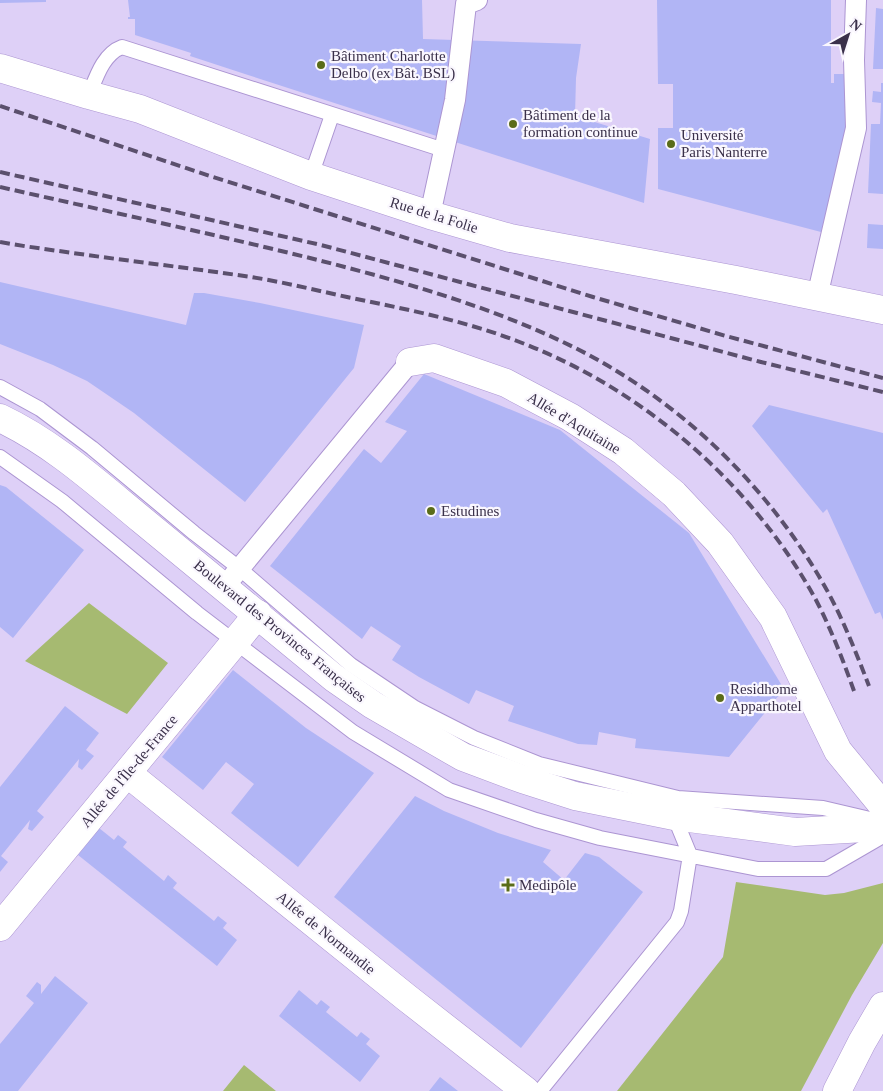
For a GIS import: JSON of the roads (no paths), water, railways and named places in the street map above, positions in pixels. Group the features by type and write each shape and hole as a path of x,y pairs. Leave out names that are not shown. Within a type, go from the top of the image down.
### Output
{"main road":[{"name":"Rue de la Folie","path":"0,68 89,96 140,109 311,176 430,215 510,238 883,310"},
{"name":"Allée d'Aquitaine","path":"410,362 434,358 506,383 570,417 623,451 674,494 720,543 773,617 838,751 883,806"},
{"name":"Boulevard des Provinces Françaises","path":"0,418 25,430 232,577 258,614 334,678 373,705 463,757 575,796 674,816 795,832 883,827"},
{"name":"Allée de l'Île-de-France","path":"0,927 258,614"},
{"name":"Allée de Normandie","path":"127,773 526,1091"},
{"path":"837,1091 883,1006"}],"street":[{"path":"430,215 455,100 466,4 477,0"},
{"path":"816,297 856,128 854,60 856,0"},
{"name":"Allée d'Aquitaine","path":"232,577 410,362"}],"lane":[{"path":"89,96 98,72 109,55 115,49 122,47 444,150"},
{"path":"311,176 332,115"},
{"path":"0,387 40,409 92,448 194,534 232,577 351,665 415,708 474,738 539,764 678,798 823,808 883,822"},
{"path":"0,456 62,500 236,642 352,732 449,790 536,820 600,838 758,869 826,869 883,836"},
{"path":"540,1091 677,922 681,911 690,855 674,816"}],"railway":[{"path":"0,106 210,176 593,297 726,336 883,378"},
{"path":"0,172 321,245 761,362 883,392"},
{"path":"0,187 230,239 378,276 484,309 587,354 660,400 725,456 755,488 782,521 807,557 829,594 846,628 869,686"},
{"path":"0,242 251,277 287,284 454,321 517,341 563,361 607,385 650,413 689,444 726,479 760,517 790,557 816,600 827,622 854,691"}],"place":[{"name":"Bâtiment Charlotte Delbo (ex Bât. BSL)","path":"321,65"},
{"name":"Bâtiment de la formation continue","path":"513,124"},
{"name":"Université Paris Nanterre","path":"671,144"},
{"name":"Estudines","path":"431,511"},
{"name":"Residhome Apparthotel","path":"720,698"},
{"name":"Medipôle","path":"508,885"}]}
